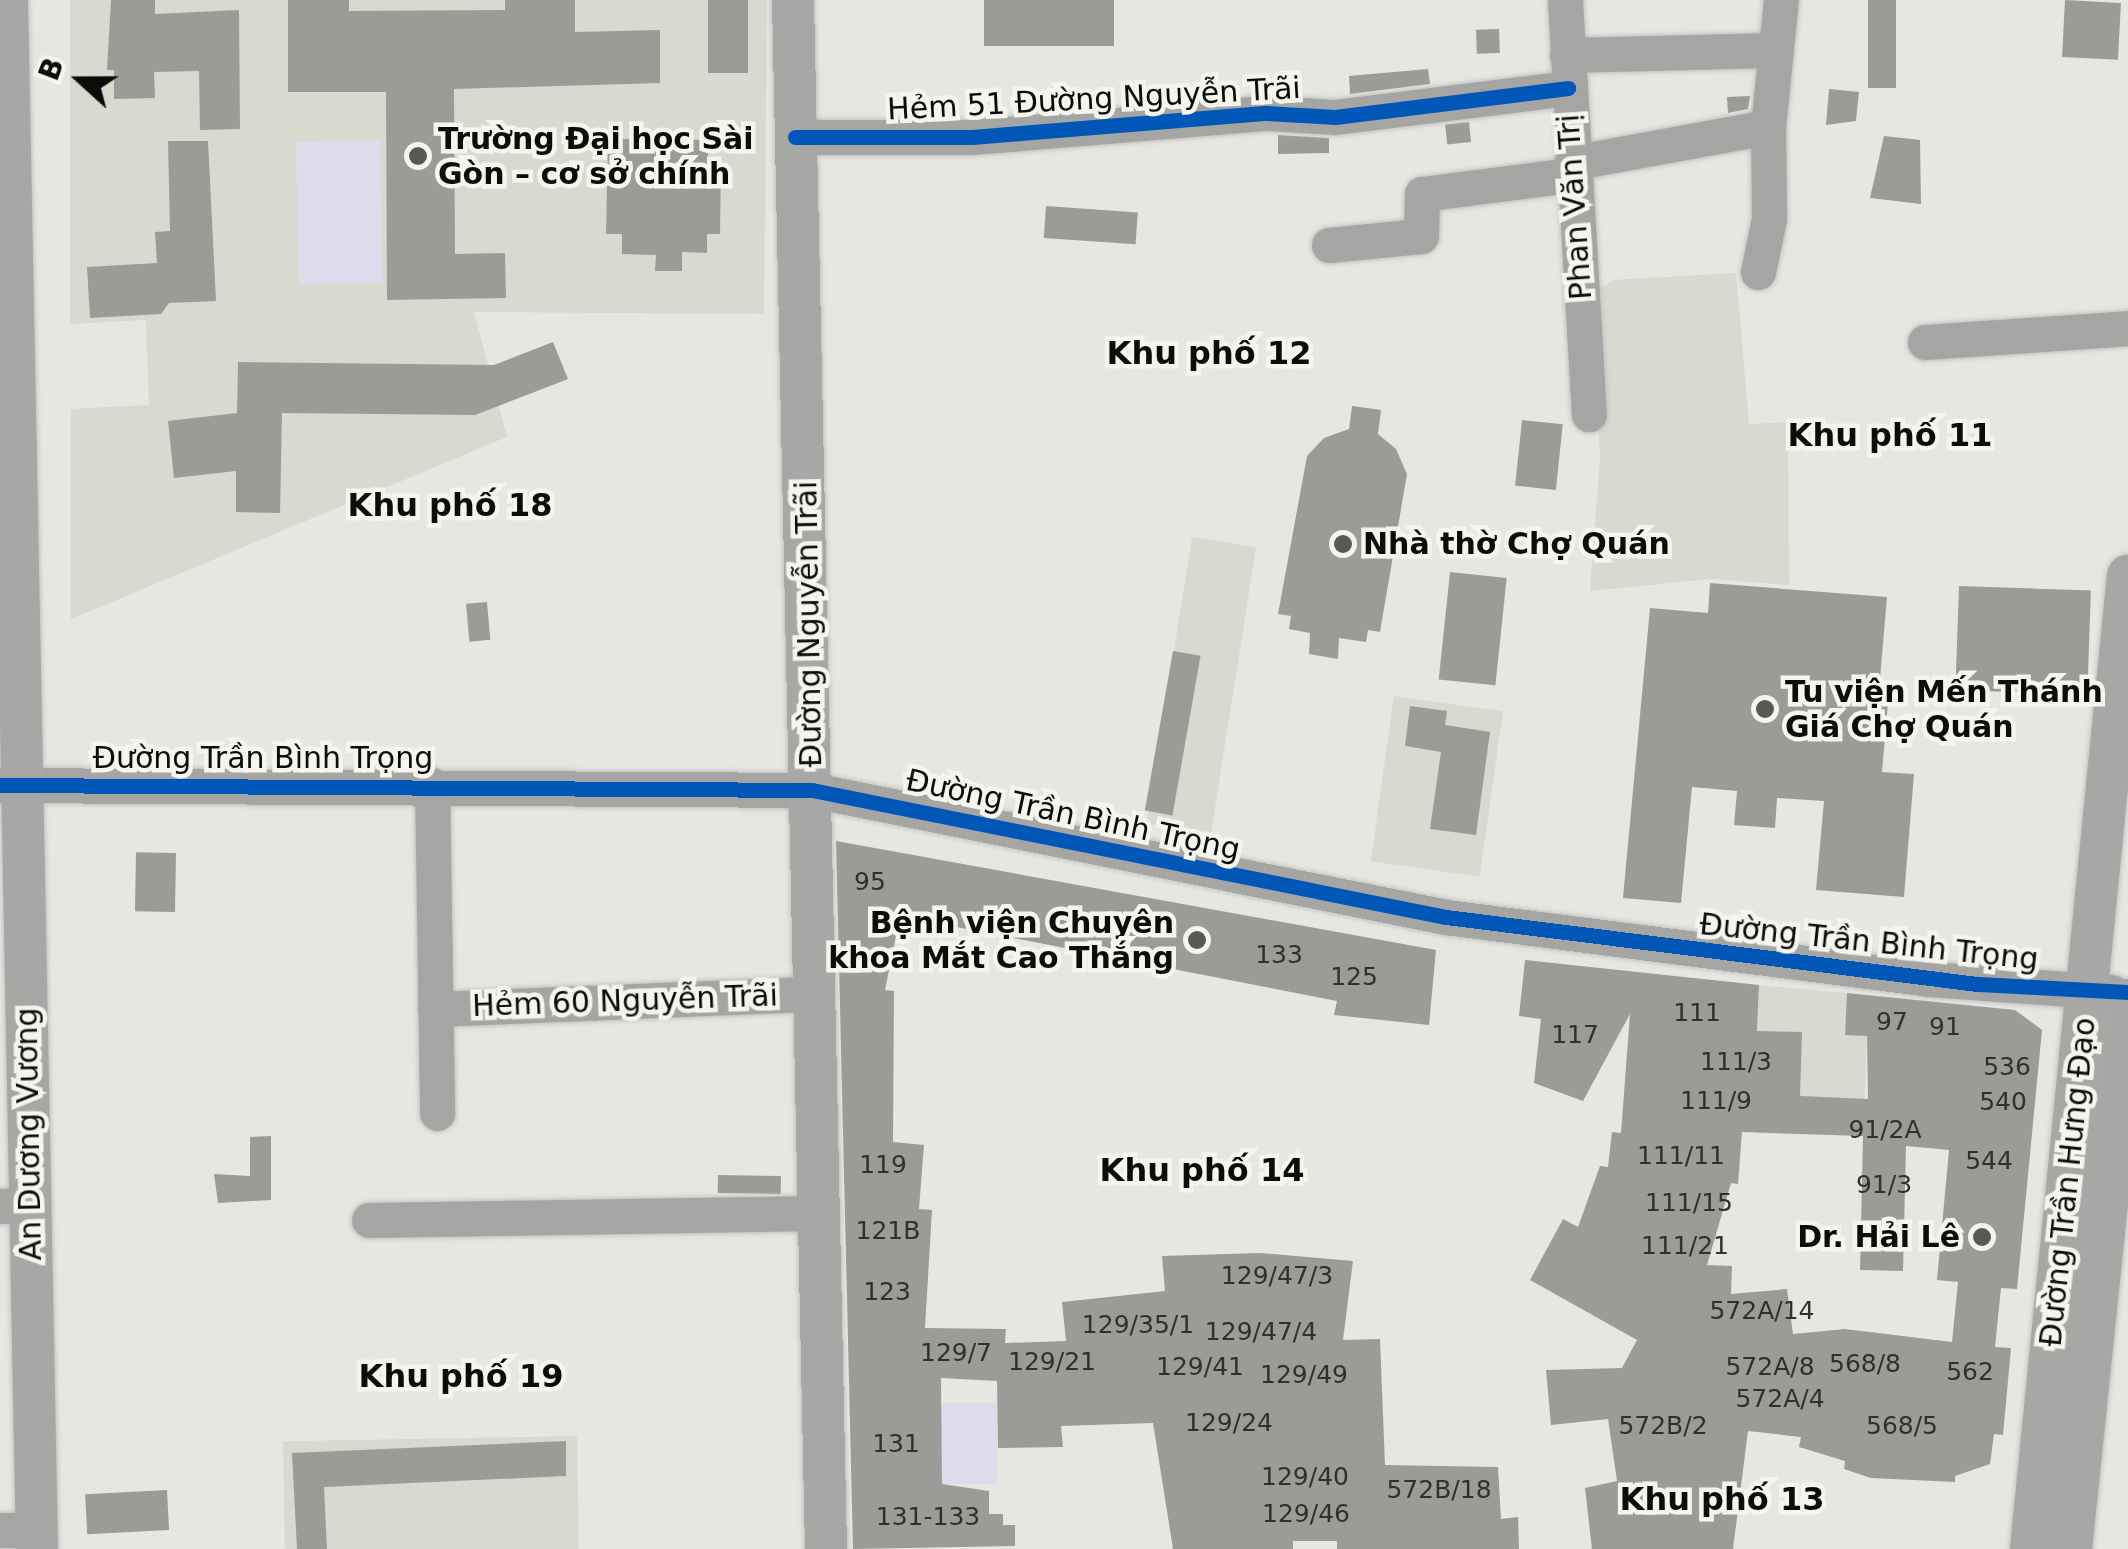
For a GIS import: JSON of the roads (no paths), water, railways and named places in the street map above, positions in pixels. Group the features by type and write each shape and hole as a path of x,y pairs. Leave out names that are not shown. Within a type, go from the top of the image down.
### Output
{"main road":[{"name":"An Dương Vương","path":"7,0 15,1206 25,1536"},
{"name":"Đường Nguyễn Trãi","path":"793,0 826,1549"},
{"name":"Đường Trần Hưng Đạo","path":"2071,1549 2061,1453 2107,992 2128,576"},
{"name":"Đường Trần Hưng Đạo","path":"2031,1549 2061,1453 2128,1000"}],"street":[{"name":"Phan Văn Trị","path":"1565,0 1571,169 1589,414"},
{"path":"1758,272 1768,219 1768,127 1780,0"},
{"name":"Hẻm 51 Đường Nguyễn Trãi","path":"795,137 972,137 1267,113 1335,117 1568,72 1776,50"},
{"path":"1330,245 1421,236 1422,194 1571,169 1768,127"},
{"path":"1925,342 2128,328"},
{"name":"Đường Trần Bình Trọng","path":"11,786 432,785 812,790 1446,917 1911,977 2107,992"},
{"path":"432,785 437,1113"},
{"name":"Hẻm 60 Nguyễn Trãi","path":"435,1009 816,994"},
{"path":"369,1220 820,1212"}],"place":[{"name":"Trường Đại học Sài Gòn – cơ sở chính","path":"418,156"},
{"name":"Nhà thờ Chợ Quán","path":"1343,544"},
{"name":"Tu viện Mến Thánh Giá Chợ Quán","path":"1765,709"},
{"name":"Bệnh viện Chuyên khoa Mắt Cao Thắng","path":"1197,940"},
{"name":"Dr. Hải Lê","path":"1982,1237"}],"district":[{"name":"Khu phố 12","path":"1209,353"},
{"name":"Khu phố 11","path":"1890,435"},
{"name":"Khu phố 18","path":"450,505"},
{"name":"Khu phố 14","path":"1202,1170"},
{"name":"Khu phố 19","path":"461,1376"},
{"name":"Khu phố 13","path":"1722,1499"}]}
